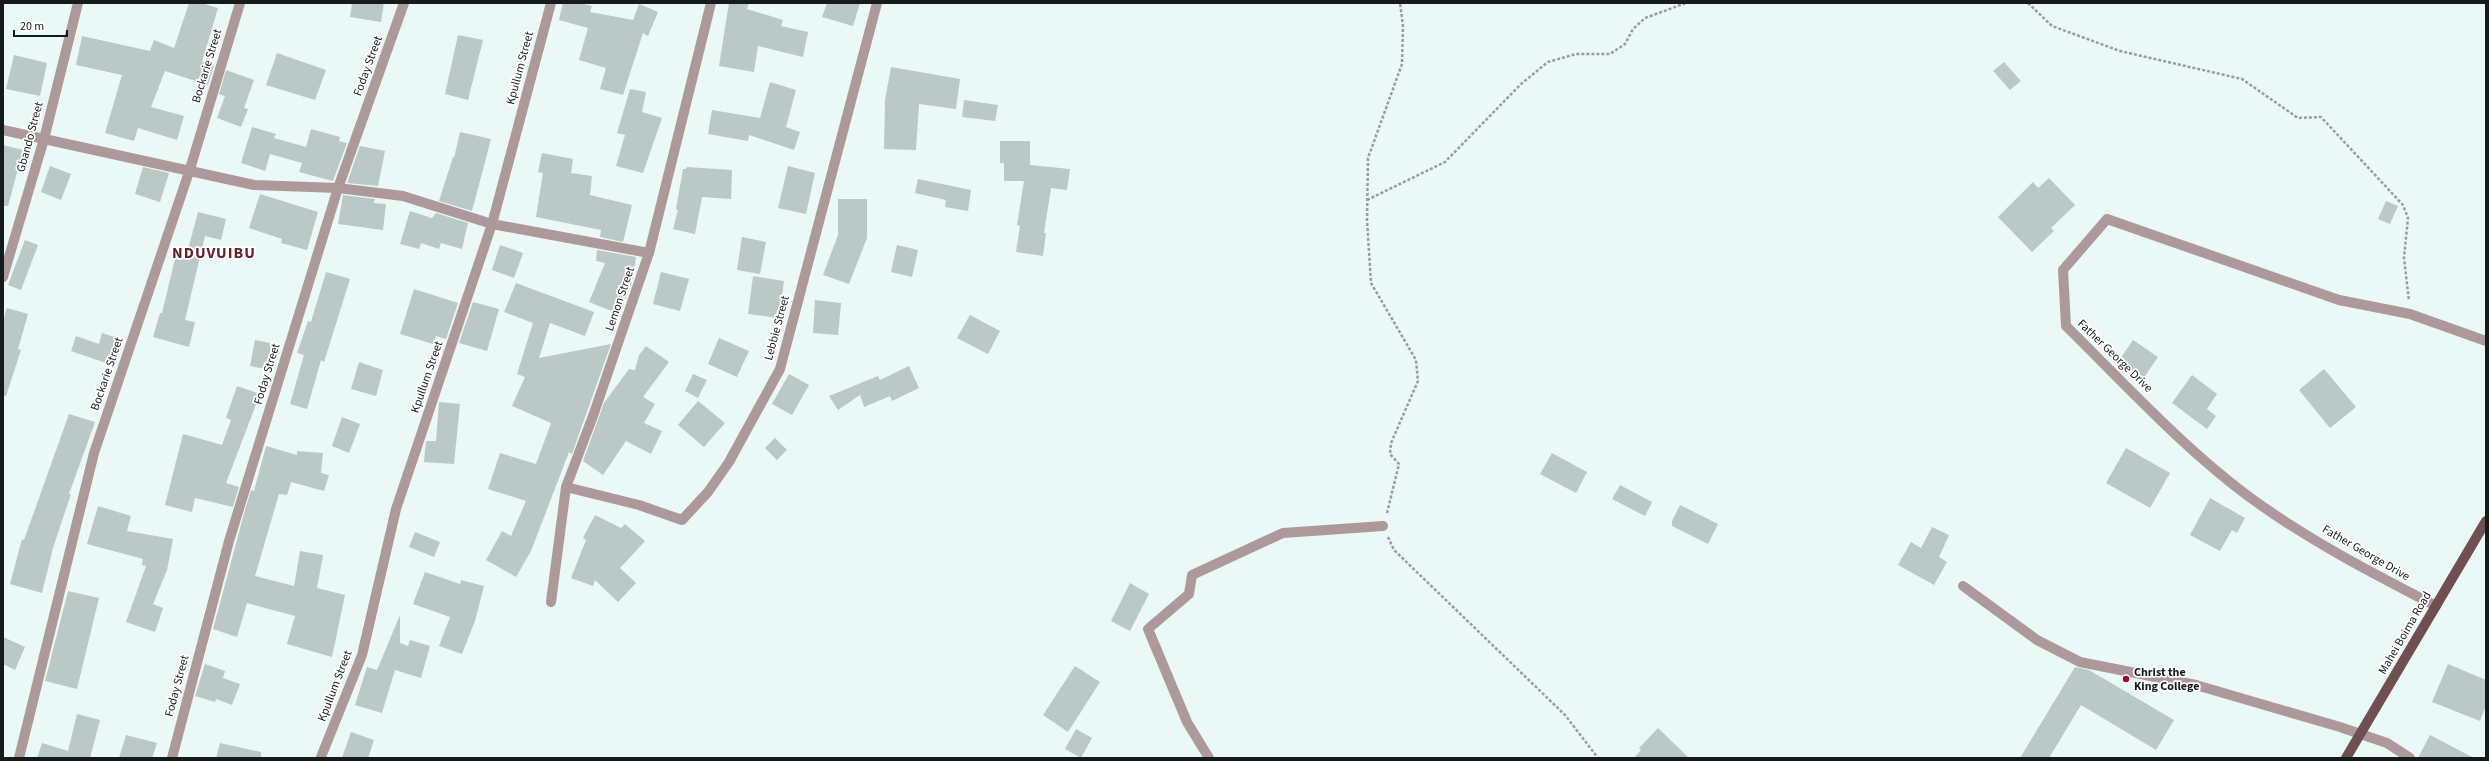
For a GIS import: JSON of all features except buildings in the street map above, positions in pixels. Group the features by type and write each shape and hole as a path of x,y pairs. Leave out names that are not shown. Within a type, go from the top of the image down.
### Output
{"main road":[{"name":"Mahei Boima Road","path":"2346,758 2486,521"}],"street":[{"name":"Gbando Street","path":"3,277 44,139 78,3"},
{"name":"Bockarie Street","path":"19,758 94,453 190,169 240,3"},
{"name":"Foday Street","path":"172,758 229,541 338,188 404,3"},
{"name":"Kpullum Street","path":"321,757 362,655 396,509 492,224 551,3"},
{"name":"Lemon Street","path":"550,602 566,487 593,416 649,253 710,3"},
{"name":"Lebbie Street","path":"566,487 639,505 682,520 708,492 729,462 780,369 877,3"},
{"path":"3,130 190,169 254,185 338,188 403,196 492,224 649,253"},
{"name":"Father George Drive","path":"2436,606 2347,560 2255,501 2207,463 2066,326 2063,270 2107,219 2338,300 2410,314 2486,341"},
{"path":"1209,758 1187,722 1148,629 1189,594 1192,576 1283,533 1383,526"},
{"path":"1963,586 2037,640 2080,662 2196,686 2361,734 2387,743 2410,758"}],"path":[{"path":"1400,3 1403,26 1402,64 1368,158 1371,283 1416,360 1418,381 1391,444 1390,454 1399,464 1383,526 1394,550 1565,715 1598,758"},
{"path":"1368,200 1445,162 1521,84 1548,62 1576,54 1610,54 1625,44 1633,29 1645,18 1686,3"},
{"path":"2028,3 2052,26 2120,51 2242,79 2298,118 2321,117 2403,205 2408,218 2404,258 2410,314"}],"place":[{"name":"Christ the King College","path":"2126,679"}],"district":[{"name":"NDUVUIBU","path":"214,253"}]}
